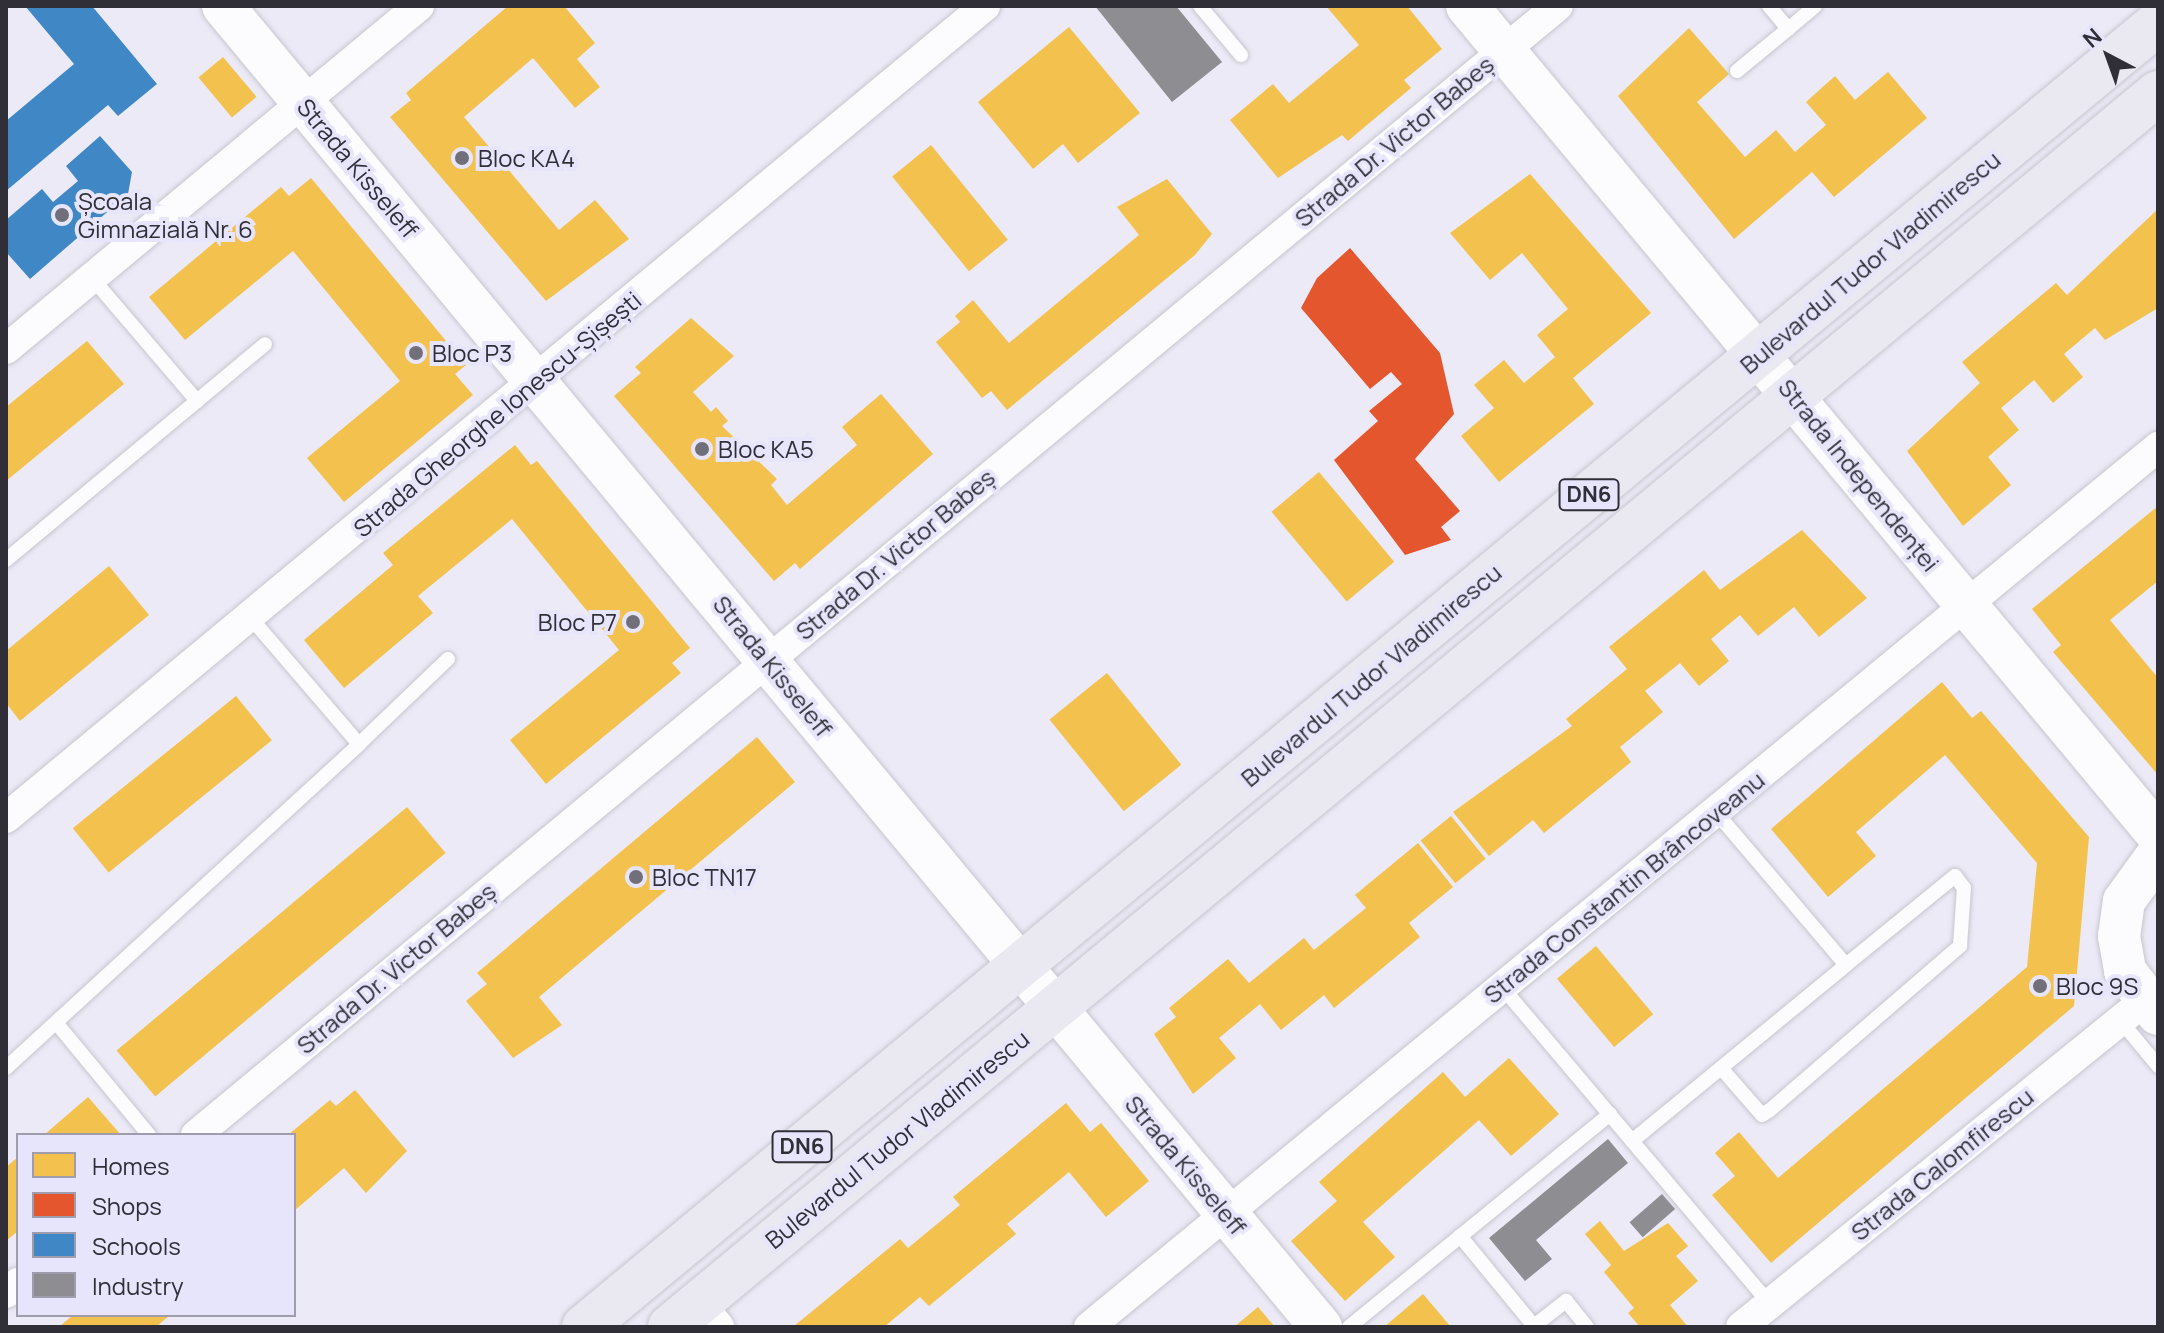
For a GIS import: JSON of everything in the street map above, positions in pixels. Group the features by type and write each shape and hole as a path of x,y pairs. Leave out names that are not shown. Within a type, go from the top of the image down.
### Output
{"main road":[{"name":"Bulevardul Tudor Vladimirescu","path":"584,1327 2158,23"},
{"name":"Bulevardul Tudor Vladimirescu","path":"696,1319 1054,1011 1796,398 2158,93"}],"street":[{"name":"Strada Kisseleff","path":"223,6 768,659 1054,1011 1321,1327"},
{"path":"6,349 419,6"},
{"name":"Strada Gheorghe Ionescu-Șișești","path":"6,818 536,382 985,6"},
{"name":"Strada Independenței","path":"1467,6 1760,353 2158,835"},
{"name":"Strada Dr. Victor Babeș","path":"198,1133 1558,6"},
{"name":"Strada Constantin Brâncoveanu","path":"1089,1327 2158,447"},
{"path":"2140,1012 2125,971 2119,936 2124,901 2158,854"},
{"name":"Strada Calomfirescu","path":"1741,1327 2140,1012"}],"lane":[{"path":"1200,6 1241,55"},
{"path":"1769,6 1788,29"},
{"path":"1737,71 1815,6"},
{"path":"92,278 197,401"},
{"path":"6,560 265,344"},
{"path":"250,617 359,744"},
{"path":"6,1068 58,1025 448,659"},
{"path":"1716,812 1846,965"},
{"path":"1632,1141 1955,876 1964,888 1960,946 1770,1110 1762,1115 1721,1068"},
{"path":"1502,987 1770,1304"},
{"path":"2140,1012 2158,1066"},
{"path":"58,1025 147,1133"},
{"path":"1349,1327 1610,1114"},
{"path":"1460,1236 1534,1326 1566,1301 1587,1327"}],"building: Homes":[{"name":"Bloc KA4","path":"508,6 564,6 595,43 577,59 600,87 575,108 533,58 464,117 559,230 595,200 629,239 546,301 390,117 411,100 406,93"},
{"path":"1326,6 1407,6 1442,49 1404,80 1411,88 1348,141 1342,135 1278,178 1230,120 1273,84 1289,103 1359,45"},
{"path":"1069,27 1140,113 1078,163 1063,144 1033,169 978,102"},
{"path":"1689,28 1729,74 1697,102 1745,157 1776,130 1795,152 1826,125 1806,102 1835,76 1855,100 1888,72 1927,118 1834,197 1812,172 1734,239 1618,96"},
{"path":"223,57 256,97 232,117 198,78"},
{"path":"931,145 1008,240 969,271 892,176"},
{"path":"1530,174 1651,313 1573,378 1594,404 1499,482 1461,436 1494,408 1474,385 1504,360 1524,383 1555,357 1537,335 1568,309 1522,253 1490,280 1450,233"},
{"name":"Bloc P3","path":"311,178 466,365 455,374 473,395 344,502 307,458 400,381 293,251 185,340 149,297 281,187 289,196"},
{"path":"1167,179 1212,234 1195,255 1007,410 991,391 982,398 936,342 960,322 955,316 973,300 1009,343 1139,235 1117,207"},
{"path":"2158,209 2158,308 2105,340 2095,328 2064,354 2083,377 2053,403 2034,380 2001,408 2019,430 1988,457 2011,485 1963,526 1907,451 1980,383 1962,362 2056,283 2067,295"},
{"name":"Bloc KA5","path":"691,318 734,356 693,392 711,412 716,407 728,421 722,426 777,479 771,485 787,505 857,445 842,427 881,394 933,454 800,569 795,563 774,581 614,396 641,373 635,367"},
{"path":"87,341 124,384 6,481 6,407"},
{"name":"Bloc P7","path":"515,445 531,465 537,461 690,648 672,663 681,673 546,784 510,740 619,650 512,519 418,596 433,613 344,688 304,640 393,565 383,553"},
{"path":"1319,472 1394,562 1347,601 1272,512"},
{"path":"2158,506 2158,581 2110,620 2158,678 2158,775 2053,652 2061,645 2032,609"},
{"path":"1802,530 1867,598 1819,637 1794,607 1758,636 1740,615 1711,639 1729,661 1699,686 1680,663 1645,691 1663,712 1620,747 1631,762 1544,833 1533,820 1489,856 1453,812 1572,726 1566,719 1627,669 1609,647 1704,570 1720,590"},
{"path":"109,566 149,615 20,721 6,703 6,651"},
{"path":"1107,673 1181,765 1124,811 1049,720"},
{"name":"Bloc 9S","path":"1942,682 1972,718 1981,711 2089,837 2074,1006 1771,1263 1712,1195 1735,1176 1715,1153 1739,1132 1778,1178 2027,967 2037,863 1945,755 1856,832 1876,856 1828,897 1771,829"},
{"path":"236,696 272,740 109,872 73,828"},
{"name":"Bloc TN17","path":"757,737 795,782 539,997 562,1025 513,1058 466,1001 487,984 477,973"},
{"path":"407,807 446,853 155,1097 117,1051"},
{"path":"1451,816 1486,859 1455,883 1421,841"},
{"path":"1418,843 1453,887 1409,923 1420,937 1334,1008 1324,995 1281,1030 1260,1004 1219,1038 1236,1058 1193,1094 1154,1034 1176,1017 1169,1008 1228,959 1249,983 1304,938 1314,950 1366,908 1355,895"},
{"path":"1596,946 1653,1014 1614,1047 1557,979"},
{"path":"1509,1058 1559,1114 1511,1156 1479,1120 1363,1222 1395,1257 1345,1301 1291,1241 1337,1201 1319,1182 1443,1072 1465,1097"},
{"path":"355,1090 407,1151 366,1193 344,1168 296,1209 296,1133 290,1133 330,1100 336,1106"},
{"path":"88,1097 119,1133 46,1133"},
{"path":"1066,1103 1090,1132 1101,1123 1149,1181 1106,1217 1069,1172 1007,1224 1016,1234 929,1306 920,1297 884,1327 793,1327 900,1239 908,1248 960,1205 953,1197"},
{"path":"16,1159 16,1233 6,1241 6,1167"},
{"path":"1600,1221 1624,1251 1668,1223 1688,1246 1676,1256 1698,1281 1670,1305 1688,1327 1640,1327 1628,1313 1634,1308 1604,1272 1611,1265 1585,1234"},
{"path":"1423,1294 1451,1327 1384,1327"},
{"path":"1258,1307 1275,1327 1234,1327"},
{"path":"71,1317 168,1317 156,1327 59,1327"}],"building: Shops":[{"path":"1350,248 1440,353 1454,414 1415,459 1460,511 1441,527 1451,540 1405,555 1334,460 1378,421 1369,411 1402,384 1391,372 1370,389 1301,308 1317,278"}],"building: Schools":[{"path":"25,6 92,6 157,84 118,116 108,105 6,191 6,121 74,64"},
{"path":"100,136 132,172 128,194 30,279 6,252 6,220 42,189 53,202 78,181 66,166"}],"building: Industry":[{"path":"1095,6 1176,6 1222,62 1172,102"},
{"path":"1608,1139 1628,1163 1536,1240 1552,1259 1525,1281 1489,1238"},
{"path":"1662,1194 1675,1209 1643,1237 1630,1222"}],"place":[{"name":"Bloc KA4","path":"462,158"},
{"name":"Școala Gimnazială Nr. 6","path":"62,215"},
{"name":"Bloc P3","path":"416,353"},
{"name":"Bloc KA5","path":"702,449"},
{"name":"Bloc P7","path":"633,622"},
{"name":"Bloc TN17","path":"636,877"},
{"name":"Bloc 9S","path":"2040,986"}]}
